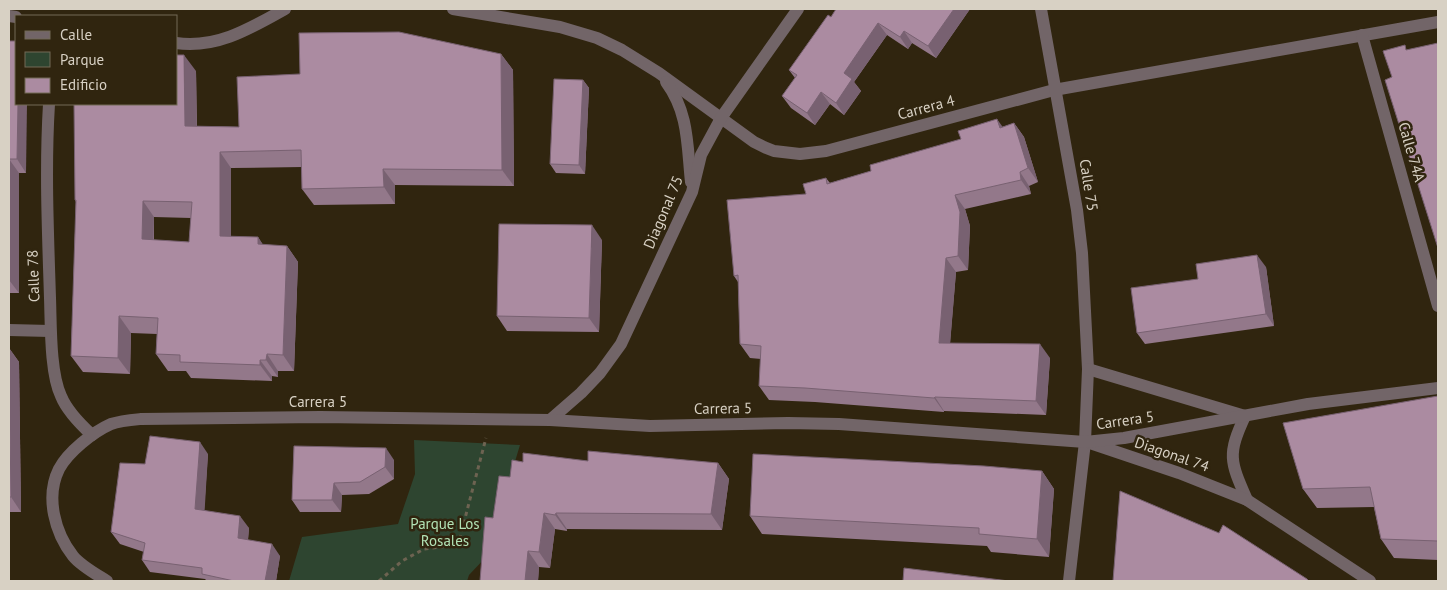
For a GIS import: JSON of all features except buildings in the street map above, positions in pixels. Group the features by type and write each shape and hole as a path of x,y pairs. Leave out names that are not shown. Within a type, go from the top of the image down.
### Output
{"street":[{"path":"178,43 210,43 231,37 285,9"},
{"name":"Carrera 4","path":"453,9 560,27 598,38 660,73 764,147 774,151 800,154 826,150 1054,90 1438,22"},
{"name":"Diagonal 75","path":"550,420 581,393 600,373 621,344 692,192 701,155 721,118 798,9"},
{"name":"Calle 75","path":"1041,9 1077,210 1082,253 1088,369 1085,442 1069,581"},
{"name":"Calle 74A","path":"1362,35 1438,306"},
{"path":"660,73 672,90 686,124 692,192"},
{"name":"Calle 78","path":"49,105 47,217 50,331 56,379 60,395 66,406 80,424 92,435"},
{"path":"9,330 50,331"},
{"path":"1088,369 1245,416"},
{"name":"Carrera 5","path":"107,581 75,558 63,541 56,525 54,487 59,469 71,454 92,435 112,424 141,419 301,417 550,420 650,426 788,423 839,424 1085,442 1124,438 1308,404 1438,388"},
{"name":"Diagonal 74","path":"1245,416 1234,440 1232,458 1234,470 1247,500"},
{"name":"Diagonal 74","path":"1085,442 1179,473 1247,500 1370,581"}],"path":[{"path":"379,581 402,561 424,549 458,545 488,430"}],"green space":[{"name":"Parque Los Rosales","path":"414,440 520,445 486,557 469,575 467,581 289,581 302,537 398,524 415,474"}]}
